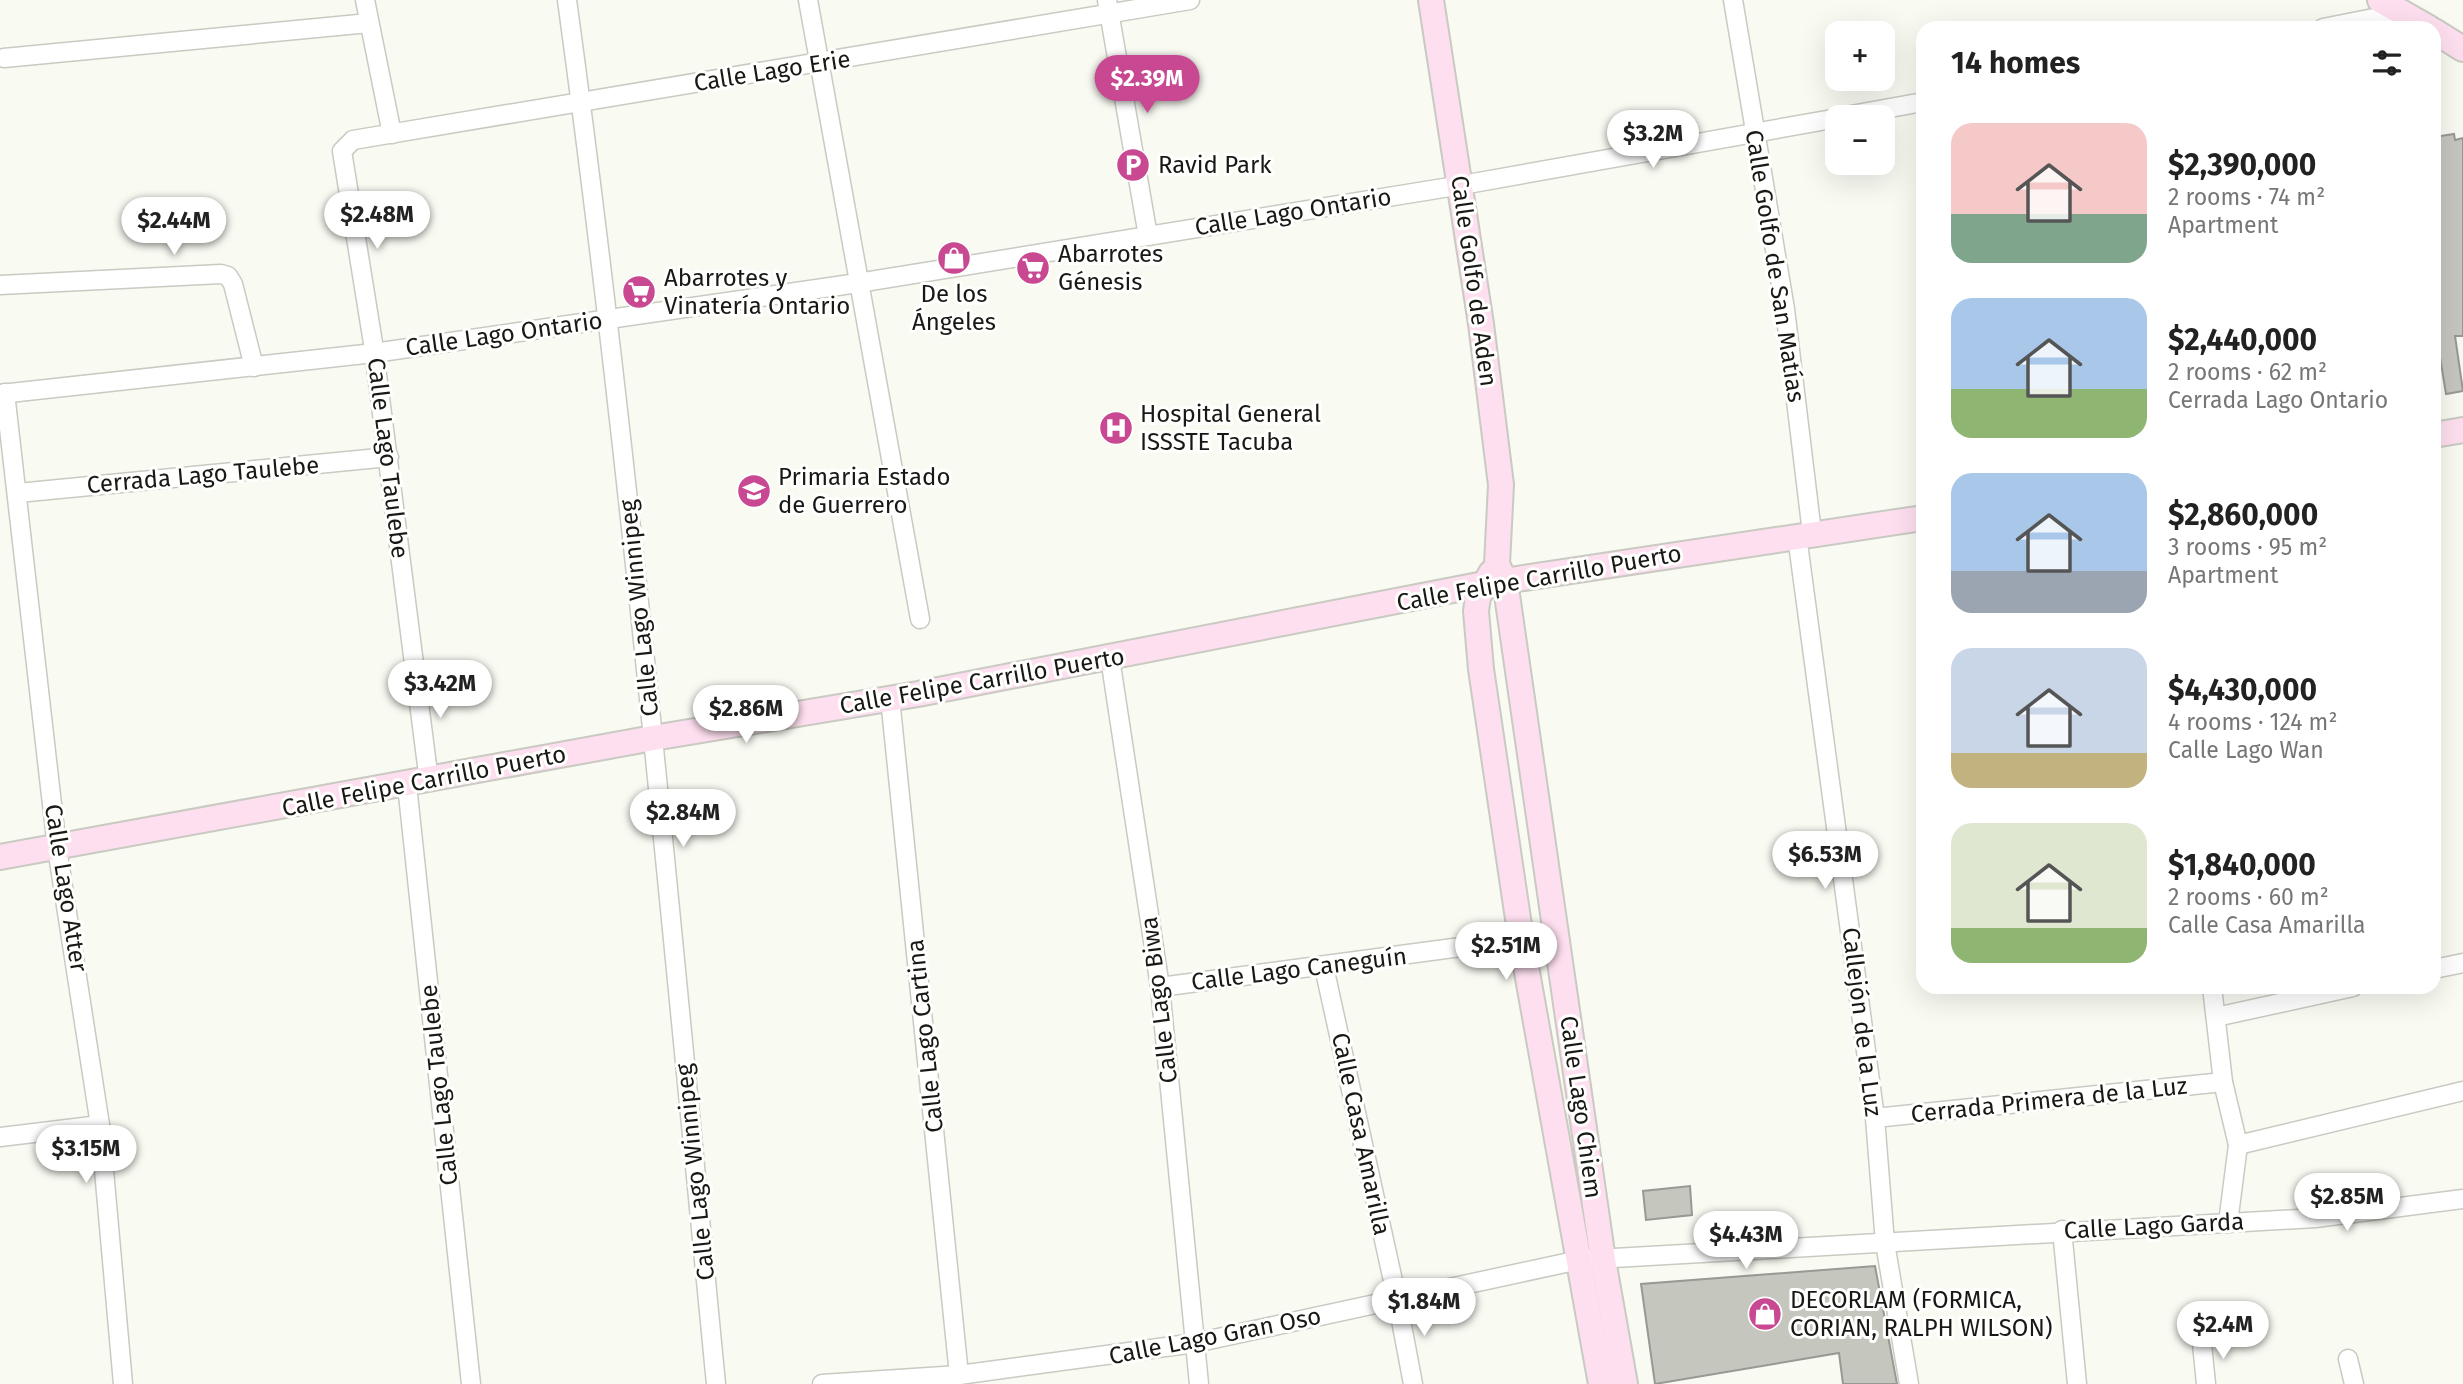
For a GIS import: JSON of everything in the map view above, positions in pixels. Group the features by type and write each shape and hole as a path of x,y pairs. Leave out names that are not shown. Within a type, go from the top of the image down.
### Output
{"street":[{"path":"365,0 392,134"},
{"name":"Calle Lago Winnipeg","path":"568,0 607,319 653,738 716,1384"},
{"path":"808,0 920,619"},
{"name":"Calle Lago Erie","path":"354,140 819,63 1108,8 1190,0"},
{"name":"Calle Golfo de Aden","path":"1431,0 1462,185 1501,485 1495,576"},
{"name":"Calle Golfo de San Matías","path":"1733,0 1785,309 1805,535"},
{"path":"2380,0 2418,21"},
{"path":"1108,8 1148,236"},
{"path":"2358,21 2404,12"},
{"path":"4,58 369,23"},
{"path":"2441,35 2463,49"},
{"name":"Calle Lago Ontario","path":"1895,107 1916,103"},
{"name":"Calle Lago Ontario","path":"2,393 374,353 858,283 1462,185 1825,120"},
{"name":"Calle Lago Taulebe","path":"354,140 342,151 343,169 389,457 471,1384"},
{"path":"0,285 221,274 228,276 233,284 254,367"},
{"name":"Calle Lago Atter","path":"2,393 18,493 57,848 100,1125 123,1384"},
{"path":"2441,434 2463,430"},
{"name":"Cerrada Lago Taulebe","path":"18,493 389,457"},
{"name":"Calle Felipe Carrillo Puerto","path":"0,857 1110,658 1495,576 1916,518"},
{"name":"Callejón de la Luz","path":"1805,535 1875,1118 1885,1243 1909,1384"},
{"name":"Calle Lago Chiem","path":"1495,576 1476,611 1481,669 1521,939 1591,1260 1625,1384"},
{"name":"Calle Lago Chiem","path":"1495,576 1591,1260 1601,1384"},
{"name":"Calle Lago Biwa","path":"1110,658 1160,986 1199,1384"},
{"name":"Calle Lago Cartina","path":"890,698 959,1375"},
{"name":"Calle Lago Caneguín","path":"1160,986 1324,967 1521,939"},
{"path":"2441,968 2463,963"},
{"name":"Calle Casa Amarilla","path":"1324,967 1413,1384"},
{"path":"2213,994 2223,1082 2238,1145 2228,1223"},
{"path":"2216,1017 2321,994"},
{"name":"Cerrada Primera de la Luz","path":"1875,1118 2223,1082"},
{"path":"2238,1145 2463,1091"},
{"path":"0,1137 100,1125"},
{"path":"2460,1199 2463,1217"},
{"name":"Calle Lago Garda","path":"1591,1260 2062,1230 2315,1218 2460,1199"},
{"path":"2062,1230 2077,1384"},
{"name":"Calle Lago Gran Oso","path":"822,1384 959,1375 1195,1343 1591,1260"},
{"path":"2202,1343 2206,1384"},
{"path":"2348,1359 2354,1384"}],"building":[{"path":"2454,134 2455,140 2463,138 2463,336 2455,336 2463,391 2446,394 2441,363 2441,136"},
{"path":"1690,1186 1692,1215 1646,1220 1643,1191"},
{"name":"DECORLAM (FORMICA, CORIAN, RALPH WILSON)","path":"1875,1266 1897,1384 1843,1384 1839,1353 1655,1384 1641,1284"}],"place":[{"name":"Ravid Park","path":"1133,165"},
{"name":"De los Ángeles","path":"954,258"},
{"name":"Abarrotes Génesis","path":"1033,268"},
{"name":"Abarrotes y Vinatería Ontario","path":"639,292"},
{"name":"Hospital General ISSSTE Tacuba","path":"1116,428"},
{"name":"Primaria Estado de Guerrero","path":"754,491"},
{"name":"DECORLAM (FORMICA, CORIAN, RALPH WILSON)","path":"1765,1314"}]}
